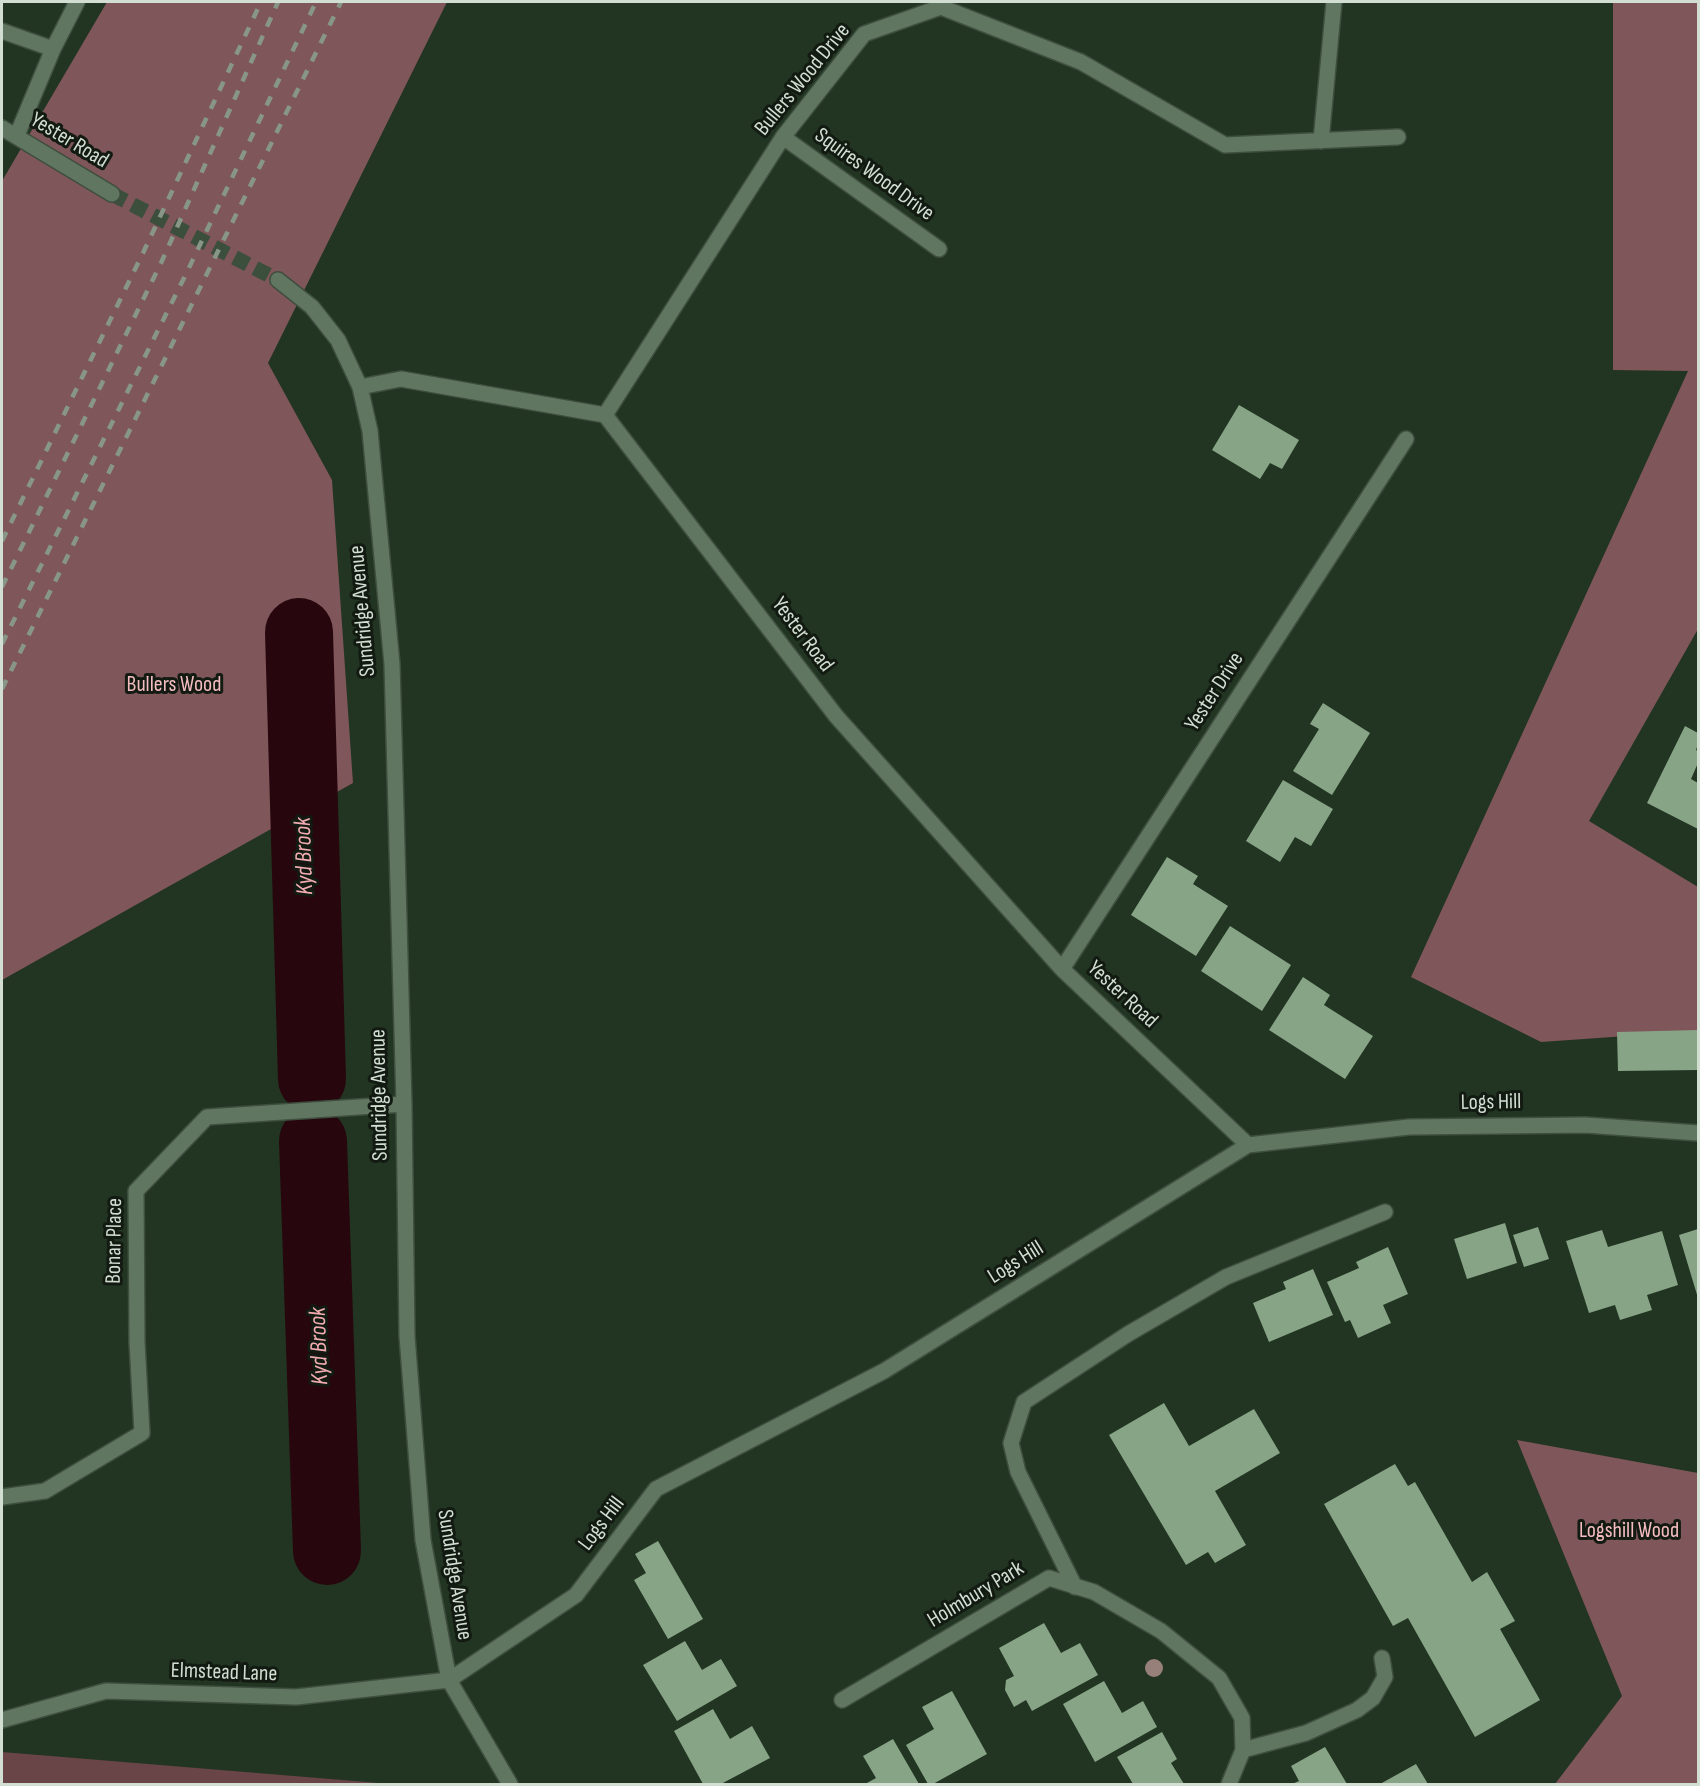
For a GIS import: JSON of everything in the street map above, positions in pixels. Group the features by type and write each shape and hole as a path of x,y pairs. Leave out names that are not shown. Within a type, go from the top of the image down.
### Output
{"street":[{"path":"17,135 53,49 77,2"},
{"path":"1321,141 1334,2"},
{"name":"Bullers Wood Drive","path":"605,415 783,137 864,34 941,4 1081,62 1225,145 1398,137"},
{"path":"2,32 53,49"},
{"name":"Yester Road","path":"2,128 112,194"},
{"name":"Squires Wood Drive","path":"783,137 939,249"},
{"path":"278,280 312,307 338,340 360,387 401,379 605,415"},
{"name":"Sundridge Avenue","path":"360,387 370,432 392,664 404,1104 407,1336 423,1540 449,1680 510,1785"},
{"name":"Yester Road","path":"605,415 836,716 1062,969 1248,1145"},
{"name":"Yester Drive","path":"1062,969 1406,439"},
{"name":"Bonar Place","path":"2,1497 45,1491 141,1433 135,1191 207,1117 404,1104"},
{"name":"Logs Hill","path":"449,1680 576,1595 656,1489 884,1371 1248,1145 1409,1127 1585,1125 1698,1133"},
{"path":"1076,1587 1018,1472 1011,1443 1024,1402 1128,1334 1226,1276 1385,1212"},
{"name":"Holmbury Park","path":"842,1700 1049,1578 1094,1592 1161,1631 1219,1678 1242,1718 1243,1750 1229,1785"},
{"path":"1243,1750 1306,1733 1357,1710 1373,1698 1385,1677 1382,1658"},
{"name":"Elmstead Lane","path":"2,1720 106,1691 296,1698 449,1680"}],"shaded area":[{"path":"2,1752 391,1784 2,1784"}],"green space":[{"name":"Bullers Wood","path":"107,2 447,2 268,363 332,480 353,783 2,980 2,181"},
{"path":"1613,2 1698,2 1698,629 1589,821 1698,887 1698,1031 1541,1042 1411,977 1688,371 1613,370"},
{"name":"Logshill Wood","path":"1517,1440 1698,1473 1698,1784 1555,1784 1622,1696"}],"building":[{"path":"1239,405 1299,440 1282,469 1270,463 1260,479 1212,450"},
{"path":"1323,703 1370,733 1332,795 1293,771 1319,729 1310,724"},
{"path":"1685,726 1698,733 1696,750 1698,751 1698,763 1691,779 1698,783 1698,829 1647,803"},
{"path":"1283,780 1333,809 1311,846 1295,837 1280,862 1246,841"},
{"path":"1167,857 1198,876 1193,884 1228,906 1196,956 1131,915"},
{"path":"1230,926 1291,965 1262,1011 1201,971"},
{"path":"1303,977 1330,995 1324,1005 1373,1036 1345,1079 1269,1030"},
{"path":"1698,1030 1698,1070 1618,1071 1617,1032"},
{"path":"1505,1223 1517,1263 1467,1279 1454,1239"},
{"path":"1538,1227 1549,1259 1524,1267 1513,1235"},
{"path":"1698,1229 1698,1298 1679,1235"},
{"path":"1602,1230 1608,1247 1662,1231 1678,1285 1647,1295 1652,1310 1620,1320 1615,1305 1589,1313 1566,1241"},
{"path":"1388,1247 1408,1294 1383,1305 1391,1323 1358,1338 1350,1320 1345,1322 1327,1282 1359,1268 1356,1262"},
{"path":"1313,1269 1333,1315 1269,1342 1253,1303 1286,1289 1283,1282"},
{"path":"1164,1403 1189,1446 1254,1409 1280,1453 1215,1491 1246,1545 1215,1563 1208,1552 1186,1565 1109,1435"},
{"path":"1395,1464 1408,1486 1415,1482 1472,1582 1487,1572 1515,1621 1500,1629 1540,1700 1475,1737 1408,1618 1393,1626 1324,1504"},
{"path":"658,1541 703,1619 668,1639 634,1580 646,1573 635,1554"},
{"path":"1044,1623 1061,1653 1080,1643 1098,1675 1032,1711 1026,1700 1014,1707 1005,1690 1006,1680 1014,1676 999,1648"},
{"path":"685,1641 702,1670 721,1659 737,1686 677,1721 643,1665"},
{"path":"1104,1681 1122,1713 1143,1701 1157,1727 1095,1762 1063,1704"},
{"path":"952,1691 987,1754 933,1784 928,1784 906,1745 934,1729 922,1707"},
{"path":"713,1709 730,1739 752,1726 770,1758 721,1784 703,1784 674,1731"},
{"path":"1162,1732 1177,1759 1171,1763 1184,1784 1133,1784 1117,1757"},
{"path":"893,1739 919,1784 865,1784 876,1778 863,1756"},
{"path":"1325,1747 1347,1784 1292,1784 1299,1781 1291,1766"},
{"path":"1416,1764 1428,1784 1380,1784"}],"waterway":[{"name":"Kyd Brook","path":"299,632 312,1079"},
{"name":"Kyd Brook","path":"313,1141 327,1551"}],"tunnel":[{"path":"112,194 278,280"}],"railway":[{"path":"2,541 143,253 261,2"},
{"path":"2,587 161,263 278,2"},
{"path":"2,644 186,274 316,2"},
{"path":"2,689 341,2"}]}
